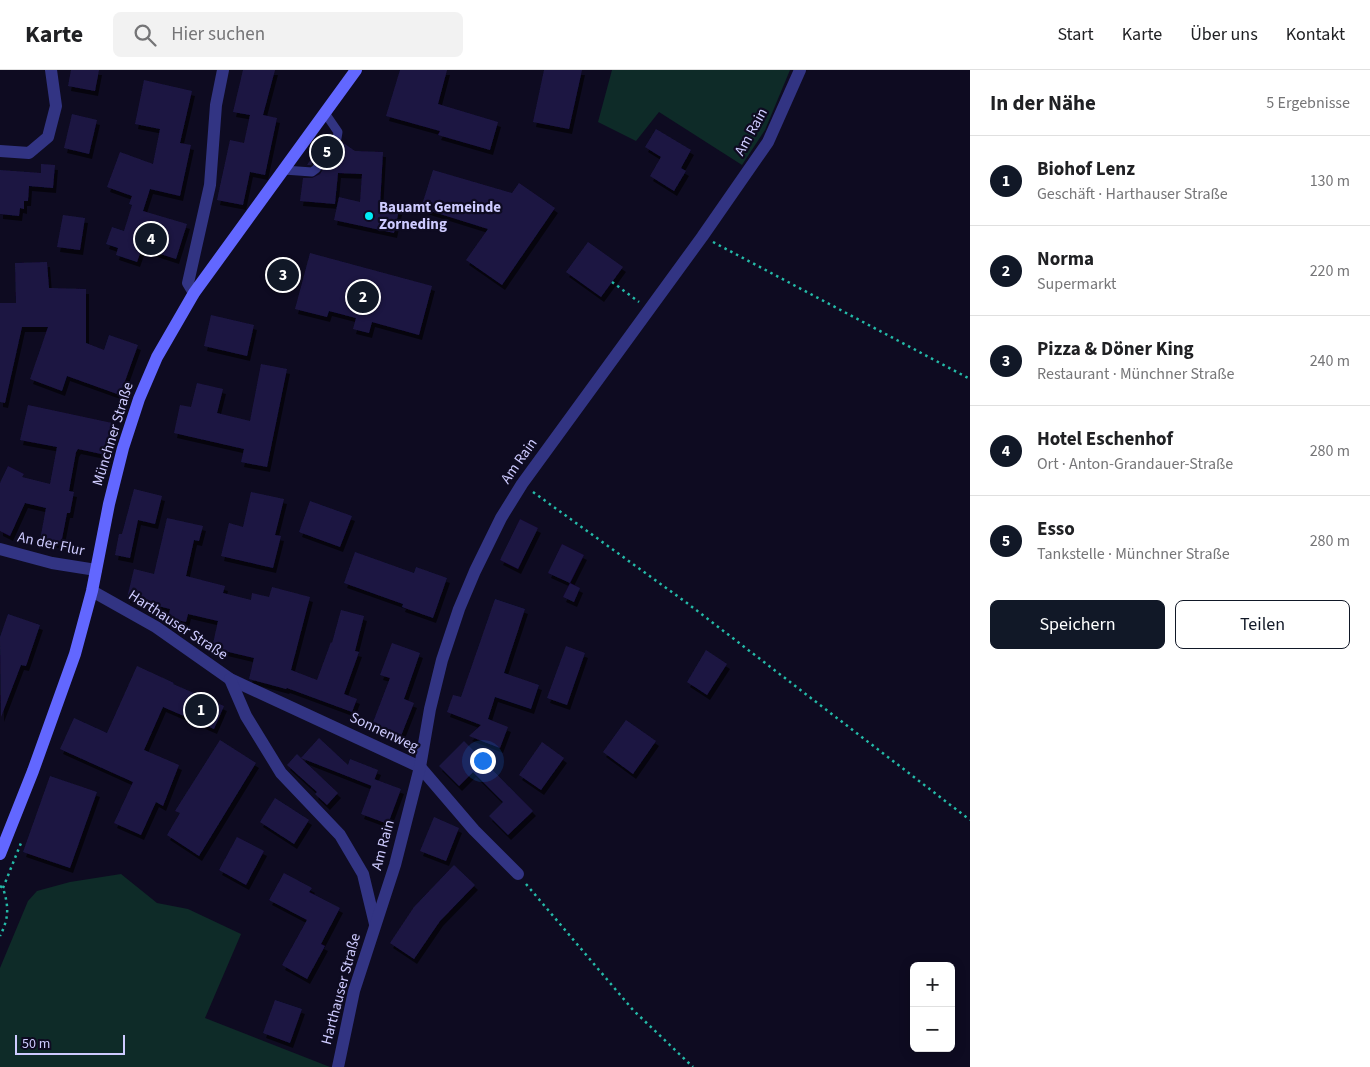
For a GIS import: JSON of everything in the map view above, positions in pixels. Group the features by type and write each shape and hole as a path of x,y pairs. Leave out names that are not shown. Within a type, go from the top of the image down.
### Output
{"street":[{"path":"0,151 29,153 48,137 56,106 50,70"},
{"path":"194,293 188,283 210,185 216,105 223,70"},
{"name":"Münchner Straße","path":"0,854 33,771 75,654 92,591 109,504 132,419 157,357 194,293 356,70"},
{"name":"Am Rain","path":"375,924 395,864 420,767 430,709 442,660 463,601 500,518 522,484 702,237 768,142 800,70"},
{"name":"An der Flur","path":"0,549 52,563 96,570"},
{"name":"Harthauser Straße","path":"92,591 156,627 230,679 246,716 281,772 340,835 363,874 375,924 354,991 338,1067"},
{"name":"Sonnenweg","path":"230,679 420,767 474,830 518,874"}],"lane":[{"path":"284,170 312,172 316,169 337,138 338,132 325,113"}],"path":[{"path":"702,237 970,379"},
{"path":"612,282 643,305"},
{"path":"537,495 687,603 970,820"},
{"path":"518,874 633,1010 693,1067"},
{"path":"0,886 3,888 7,902 7,921 0,936"}],"green space":[{"path":"612,70 790,70 765,130 742,165 659,112 636,141 598,122"},
{"path":"121,874 157,903 188,909 241,934 205,1018 330,1067 0,1067 0,968 28,901 37,891 70,882"}],"building":[{"path":"71,70 99,70 95,91 68,86"},
{"path":"243,70 275,70 263,115 277,118 265,175 250,172 243,205 217,200 230,140 244,143 250,115 233,112"},
{"path":"400,70 447,70 438,104 498,122 490,150 438,135 440,131 386,116"},
{"path":"544,70 582,70 569,129 533,122"},
{"path":"144,80 192,91 180,143 191,145 180,196 150,189 143,211 187,224 176,259 142,248 137,262 116,255 118,248 106,244 112,227 124,231 132,205 129,204 132,196 107,187 120,152 153,164 160,129 135,124"},
{"path":"72,114 97,120 89,154 64,148"},
{"path":"656,129 691,150 681,168 686,171 674,191 650,176 661,157 645,147"},
{"path":"329,133 331,136 311,165 307,165"},
{"path":"342,142 355,151 383,152 380,206 399,210 394,233 334,220 339,197 360,202 362,174 338,173 335,204 300,201 303,178 312,178 320,174"},
{"path":"41,164 55,165 53,188 29,186 28,201 24,201 24,209 20,208 19,216 0,214 0,170 41,173"},
{"path":"433,170 512,193 519,183 555,208 502,285 466,260 488,229 421,208"},
{"path":"63,215 85,218 80,250 57,247"},
{"path":"588,242 623,267 601,297 566,272"},
{"path":"310,253 432,286 419,335 372,322 369,333 353,329 356,318 329,311 327,317 295,309"},
{"path":"47,262 49,288 86,289 86,343 104,350 109,335 138,345 120,395 67,376 62,391 30,379 48,327 22,327 5,403 0,402 0,303 16,303 15,263"},
{"path":"211,315 254,325 247,356 204,346"},
{"path":"261,364 287,369 267,467 241,462 244,449 174,433 180,405 191,407 197,383 223,389 217,413 250,421"},
{"path":"28,405 112,423 106,455 78,449 76,452 69,491 74,492 70,513 67,513 61,544 40,540 46,508 25,503 10,536 0,531 0,483 8,466 24,474 22,477 50,484 57,447 20,440"},
{"path":"134,489 162,496 155,524 138,520 130,558 115,555 119,534 122,534"},
{"path":"251,492 284,499 275,535 281,536 273,568 221,556 229,523 243,527"},
{"path":"310,501 352,516 340,547 299,532"},
{"path":"167,518 203,526 199,541 194,540 186,576 225,586 223,593 251,600 252,593 269,597 272,587 310,597 291,670 317,680 332,643 341,610 364,616 355,651 359,652 344,694 357,699 352,712 287,688 249,679 254,658 212,648 218,621 188,614 186,622 168,618 170,609 127,598 134,569 154,574"},
{"path":"520,519 538,528 518,569 500,560"},
{"path":"562,544 584,555 570,583 548,573"},
{"path":"355,552 414,573 416,567 447,578 433,618 402,607 403,604 344,583"},
{"path":"570,583 580,588 574,602 563,597"},
{"path":"495,599 525,609 504,673 539,685 531,709 495,697 488,719 508,727 500,748 469,736 481,725 447,712 453,695 461,697"},
{"path":"8,614 40,625 26,666 21,665 1,717 0,637"},
{"path":"392,643 420,653 404,699 414,703 401,736 372,725 390,678 380,675"},
{"path":"566,646 585,653 567,705 547,698"},
{"path":"706,650 727,664 707,695 687,682"},
{"path":"137,666 224,706 214,729 163,707 144,750 179,765 163,806 156,802 141,835 114,823 133,782 60,749 74,718 107,733"},
{"path":"626,720 656,741 633,774 603,752"},
{"path":"319,738 348,765 350,759 378,770 372,786 301,758"},
{"path":"220,740 256,763 199,856 167,835 180,813 175,811"},
{"path":"464,741 533,811 508,835 489,816 503,802 473,772 459,786 439,766"},
{"path":"542,742 564,758 541,790 519,775"},
{"path":"297,754 338,793 327,805 315,794 317,792 287,765"},
{"path":"50,776 97,792 70,868 23,852"},
{"path":"374,779 401,789 388,824 361,814"},
{"path":"275,798 309,820 294,844 260,822"},
{"path":"434,817 459,828 446,861 420,851"},
{"path":"237,837 264,851 246,885 219,870"},
{"path":"454,865 475,885 440,921 414,959 390,943 414,907"},
{"path":"284,873 312,888 309,892 340,908 321,944 325,946 307,979 282,965 307,920 269,900"},
{"path":"275,1000 302,1009 290,1043 263,1033"}],"place":[{"name":"Esso","path":"327,152"},
{"name":"Bauamt Gemeinde Zorneding","path":"369,216"},
{"name":"Hotel Eschenhof","path":"151,239"},
{"name":"Pizza & Döner King","path":"283,275"},
{"name":"Norma","path":"363,297"},
{"name":"Biohof Lenz","path":"201,710"}]}
